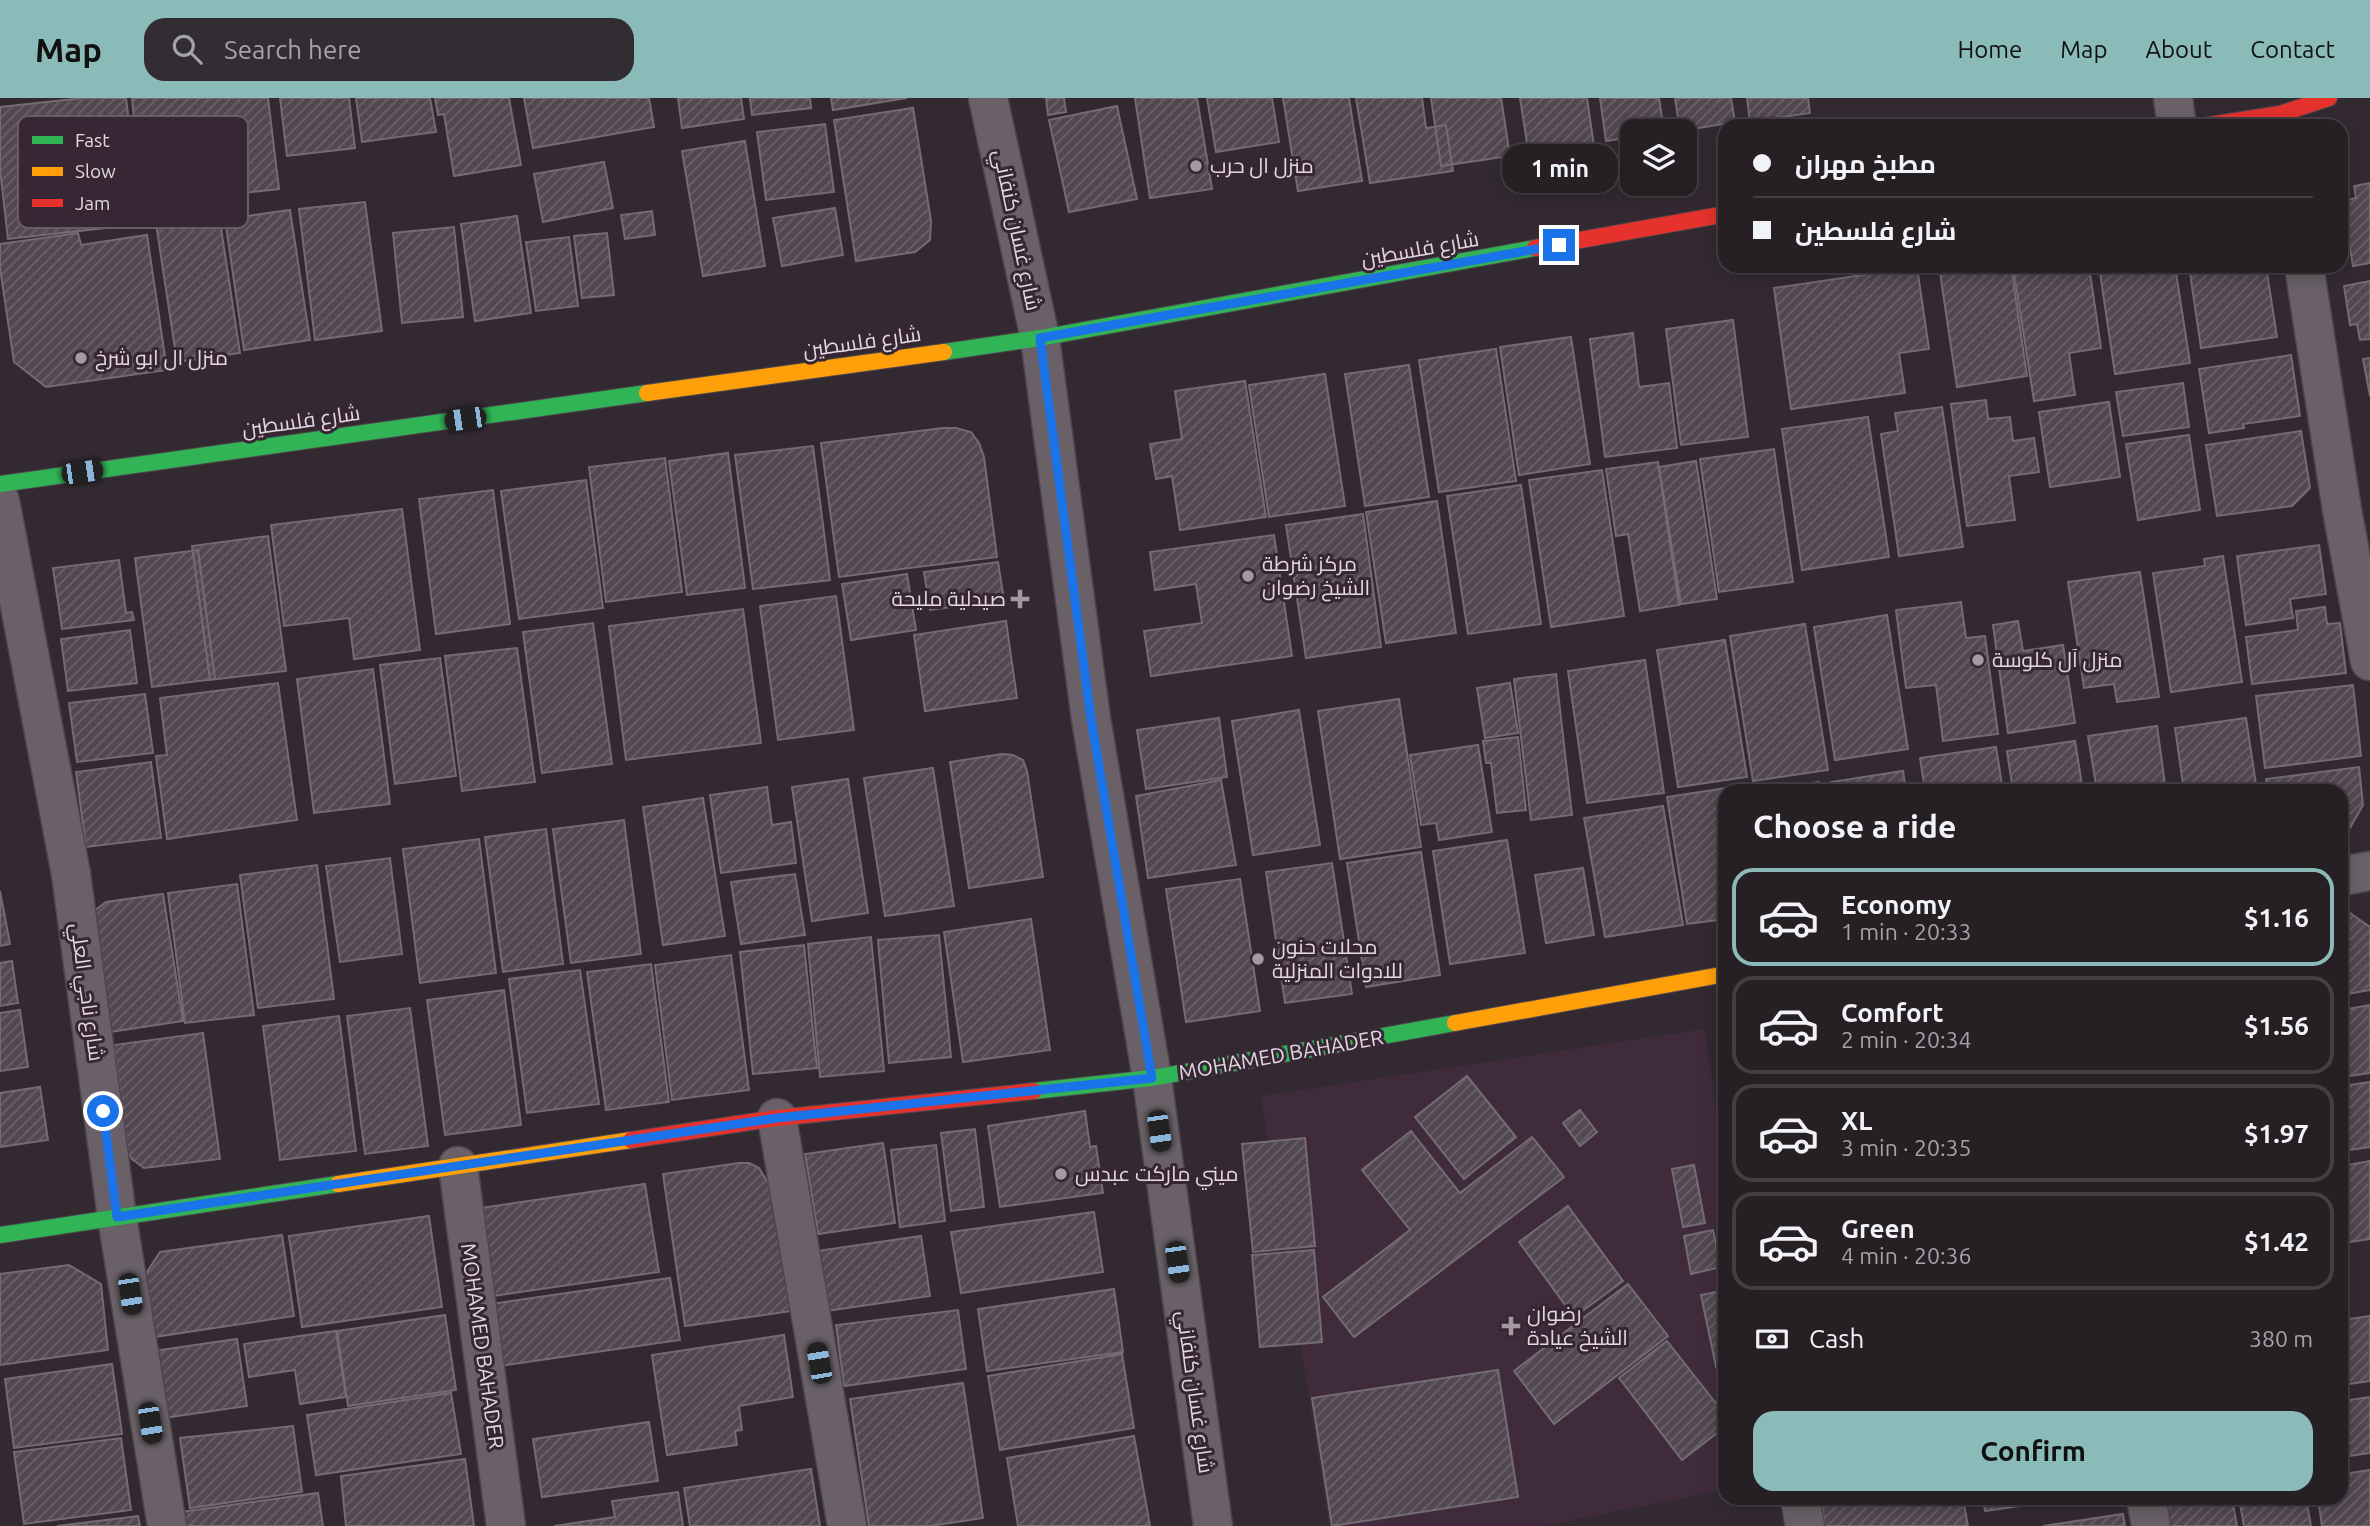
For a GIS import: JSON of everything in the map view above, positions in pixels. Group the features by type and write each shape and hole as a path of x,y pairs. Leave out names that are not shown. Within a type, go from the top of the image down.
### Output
{"street":[{"name":"شارع غسان كنفاني","path":"988,98 1040,338 1091,719 1152,1078 1213,1526"},
{"path":"2172,98 2176,119"},
{"path":"2283,119 2329,98"},
{"name":"شارع فلسطين","path":"0,484 1040,338 1718,215"},
{"path":"2305,273 2342,510 2370,661"},
{"name":"شارع ناجي العلي","path":"0,501 71,874 117,1217 167,1526"},
{"path":"2348,875 2370,871"},
{"name":"MOHAMED BAHADER","path":"0,1235 777,1118 1152,1078 1718,976"},
{"path":"777,1118 847,1526"},
{"name":"MOHAMED BAHADER","path":"458,1166 506,1526"},
{"path":"1801,1505 1804,1526"},
{"path":"2148,1505 2151,1526"}],"shaded area":[{"name":"رضوان الشيخ عيادة","path":"1704,1029 1718,1118 1718,1491 1543,1526 1329,1526 1261,1096"}],"building":[{"path":"83,98 126,98 128,116 18,116 18,228 106,228 8,239 0,169 0,107"},
{"path":"132,98 268,98 279,189 248,192 248,116 134,116"},
{"path":"280,98 349,98 355,148 287,156"},
{"path":"356,98 430,98 436,132 362,142"},
{"path":"435,98 509,98 521,165 454,176 444,114 438,115"},
{"path":"524,98 649,98 654,127 533,148"},
{"path":"678,98 741,98 744,119 682,128"},
{"path":"750,98 810,98 811,108 752,115"},
{"path":"831,98 907,98 833,110"},
{"path":"1046,98 1064,98 1066,112 1048,115"},
{"path":"1135,98 1197,98 1212,189 1150,198"},
{"path":"1207,98 1272,98 1279,142 1216,152"},
{"path":"1283,98 1349,98 1362,181 1298,191"},
{"path":"1356,98 1422,98 1426,128 1446,125 1453,171 1370,183"},
{"path":"1431,98 1501,98 1510,156 1441,166"},
{"path":"1520,98 1587,98 1594,146 1529,156"},
{"path":"1600,98 1659,98 1662,119 1620,119 1620,139 1606,141"},
{"path":"1675,98 1731,98 1734,119 1718,119 1718,125 1697,128 1697,119 1678,119"},
{"path":"1747,98 1808,98 1810,113 1750,119"},
{"path":"1117,106 1137,199 1069,212 1049,120"},
{"path":"913,108 931,221 930,240 915,252 856,261 834,120"},
{"path":"825,124 834,192 766,200 757,132"},
{"path":"745,141 765,266 703,276 682,151"},
{"path":"604,162 613,208 543,222 534,174"},
{"path":"2370,183 2370,263 2353,266 2348,236 2348,200 2356,198 2354,186"},
{"path":"365,202 382,331 315,340 299,209"},
{"path":"835,208 843,255 782,266 773,218"},
{"path":"290,210 310,340 244,350 226,228 248,228 248,216"},
{"path":"652,211 655,235 625,239 621,215"},
{"path":"517,216 531,313 475,321 461,224"},
{"path":"454,227 463,317 402,323 393,233"},
{"path":"157,228 221,228 240,353 177,362"},
{"path":"78,233 81,245 147,235 167,370 46,387 14,362 0,268 0,244"},
{"path":"607,233 614,295 582,298 574,236"},
{"path":"569,237 578,306 536,311 526,242"},
{"path":"1876,273 1918,273 1929,349 1899,353 1905,393 1791,409 1774,288"},
{"path":"1940,273 2012,273 2027,376 1957,387"},
{"path":"2014,273 2090,273 2101,348 2069,353 2075,395 2034,401"},
{"path":"2100,273 2176,273 2190,363 2115,374"},
{"path":"2190,273 2267,273 2277,337 2201,348"},
{"path":"2370,281 2370,339 2360,340 2357,324 2350,325 2344,286"},
{"path":"1733,320 1748,437 1681,445 1666,329"},
{"path":"1633,333 1639,387 1669,383 1677,448 1605,457 1590,339"},
{"path":"1571,337 1590,464 1519,475 1500,347"},
{"path":"1496,349 1516,481 1439,492 1419,360"},
{"path":"2291,355 2300,416 2243,424 2244,428 2209,433 2199,369"},
{"path":"2370,358 2370,396 2363,359"},
{"path":"1409,365 1429,497 1365,506 1345,374"},
{"path":"1325,374 1345,506 1269,517 1249,385"},
{"path":"1245,381 1266,517 1180,530 1172,476 1156,479 1150,444 1182,439 1175,391"},
{"path":"2183,383 2189,427 2123,436 2116,392"},
{"path":"1986,400 1988,419 2010,417 2013,441 2034,438 2039,472 2009,476 2015,520 1967,526 1951,404"},
{"path":"2109,402 2120,477 2050,487 2039,412"},
{"path":"1942,407 1963,547 1899,556 1881,434 1898,431 1895,413"},
{"path":"1868,417 1889,557 1802,570 1782,429"},
{"path":"943,428 971,432 979,443 984,457 997,557 839,577 821,443"},
{"path":"2301,431 2310,488 2292,506 2217,516 2206,445"},
{"path":"2189,435 2200,510 2138,520 2126,444"},
{"path":"813,446 830,580 753,589 735,455"},
{"path":"1774,449 1793,582 1719,592 1700,459"},
{"path":"728,453 745,588 687,595 669,461"},
{"path":"665,458 682,592 606,602 589,467"},
{"path":"1696,461 1717,599 1681,604 1659,467"},
{"path":"1658,462 1679,605 1640,611 1628,534 1616,536 1606,469"},
{"path":"1602,470 1624,616 1551,627 1529,480"},
{"path":"586,480 603,608 519,619 501,491"},
{"path":"1521,485 1541,624 1468,634 1447,496"},
{"path":"493,490 510,624 436,634 419,499"},
{"path":"1437,501 1456,633 1386,643 1366,512"},
{"path":"402,509 420,650 354,659 349,618 284,626 271,525"},
{"path":"1363,514 1381,647 1306,658 1286,525"},
{"path":"1274,535 1292,656 1151,676 1144,631 1202,623 1196,584 1155,590 1150,552"},
{"path":"268,536 286,671 210,680 192,546"},
{"path":"2319,545 2326,594 2290,599 2293,618 2246,625 2237,556"},
{"path":"198,550 215,679 152,687 135,558"},
{"path":"2223,556 2242,682 2171,692 2153,573 2205,566 2204,559"},
{"path":"119,560 126,613 132,612 134,620 62,629 53,568"},
{"path":"998,562 1004,600 930,610 924,572"},
{"path":"2140,572 2159,697 2117,702 2114,684 2084,688 2068,582"},
{"path":"907,574 916,630 851,640 842,584"},
{"path":"836,596 854,730 778,740 760,606"},
{"path":"1961,602 1966,638 1985,636 1998,734 1943,741 1936,685 1906,688 1896,610"},
{"path":"2325,607 2327,624 2340,623 2346,673 2252,684 2246,637 2298,630 2296,611"},
{"path":"743,609 761,743 626,760 609,626"},
{"path":"1887,615 1908,749 1835,760 1814,627"},
{"path":"1006,621 1017,698 925,711 914,635"},
{"path":"2018,621 2023,651 2063,645 2075,723 2008,733 1993,625"},
{"path":"593,623 612,764 542,773 523,632"},
{"path":"1805,624 1828,770 1753,781 1730,636"},
{"path":"130,630 137,683 68,691 61,639"},
{"path":"1725,640 1747,777 1678,787 1657,650"},
{"path":"517,648 535,782 462,791 445,656"},
{"path":"440,658 456,776 395,784 380,665"},
{"path":"1645,660 1664,793 1587,803 1568,671"},
{"path":"373,669 390,804 314,813 297,679"},
{"path":"1556,674 1572,815 1531,820 1514,679"},
{"path":"278,683 297,820 167,839 156,756 167,755 160,698"},
{"path":"1510,683 1518,733 1485,738 1477,688"},
{"path":"2353,685 2361,756 2265,768 2256,696"},
{"path":"145,694 153,753 77,762 69,703"},
{"path":"1399,699 1421,847 1340,859 1318,711"},
{"path":"1299,710 1320,845 1253,855 1232,721"},
{"path":"1219,718 1227,777 1146,789 1137,730"},
{"path":"2246,718 2256,784 2183,784 2175,728"},
{"path":"2157,726 2165,784 2096,784 2088,736"},
{"path":"1518,737 1526,810 1497,813 1491,763 1486,763 1483,741"},
{"path":"2075,741 2082,784 2012,784 2007,751"},
{"path":"1478,745 1492,832 1439,840 1436,823 1421,825 1410,755"},
{"path":"1996,747 2002,784 1924,784 1920,758"},
{"path":"1002,754 1023,760 1027,771 1043,877 969,888 950,762"},
{"path":"151,762 161,838 86,847 76,772"},
{"path":"2359,767 2363,805 2348,832 2348,784 2266,784 2266,779"},
{"path":"933,768 954,906 885,916 864,778"},
{"path":"1903,771 1905,784 1831,784"},
{"path":"848,779 868,913 812,921 792,787"},
{"path":"1221,780 1236,865 1148,878 1136,796"},
{"path":"767,787 772,825 791,822 796,863 721,873 710,795"},
{"path":"1718,789 1718,920 1687,924 1667,797"},
{"path":"703,798 725,936 663,945 643,807"},
{"path":"1663,806 1683,925 1605,937 1584,818"},
{"path":"624,820 641,954 571,963 553,829"},
{"path":"546,829 563,964 503,972 485,837"},
{"path":"479,839 496,973 420,983 403,849"},
{"path":"1507,840 1525,953 1450,964 1433,851"},
{"path":"1421,852 1440,975 1366,987 1347,863"},
{"path":"390,858 402,954 340,962 326,866"},
{"path":"1332,863 1352,994 1285,1003 1266,872"},
{"path":"317,865 334,999 258,1008 240,875"},
{"path":"1583,868 1594,935 1546,943 1535,875"},
{"path":"795,874 805,935 741,944 731,882"},
{"path":"1240,879 1260,1011 1186,1022 1166,889"},
{"path":"237,884 254,1015 185,1023 168,893"},
{"path":"0,891 10,944 0,946"},
{"path":"163,894 183,1021 103,1033 93,912 106,902"},
{"path":"2348,912 2370,927 2370,990 2348,994"},
{"path":"1031,919 1050,1050 963,1062 944,932"},
{"path":"939,935 951,1057 889,1063 878,940"},
{"path":"871,937 884,1071 820,1077 808,944"},
{"path":"804,945 817,1068 753,1074 740,952"},
{"path":"731,955 749,1090 672,1100 655,965"},
{"path":"12,961 18,1003 0,1006 0,963"},
{"path":"651,964 669,1102 606,1110 587,972"},
{"path":"580,970 599,1104 527,1113 509,979"},
{"path":"504,990 521,1125 445,1135 427,1000"},
{"path":"2370,1005 2370,1073 2348,1076 2348,1009"},
{"path":"410,1008 428,1146 365,1154 347,1016"},
{"path":"20,1010 28,1067 0,1071 0,1013"},
{"path":"339,1016 356,1151 280,1160 263,1026"},
{"path":"203,1033 220,1159 144,1168 128,1153 114,1045"},
{"path":"1467,1076 1516,1137 1464,1179 1415,1117"},
{"path":"2370,1082 2370,1147 2348,1150 2348,1085"},
{"path":"40,1087 48,1140 0,1147 0,1093"},
{"path":"1580,1110 1597,1132 1580,1146 1563,1123"},
{"path":"1085,1111 1090,1147 1096,1146 1103,1193 1000,1207 988,1126"},
{"path":"975,1129 984,1207 951,1211 941,1133"},
{"path":"1411,1131 1460,1193 1532,1137 1564,1177 1354,1337 1323,1297 1410,1230 1362,1170"},
{"path":"1305,1138 1315,1246 1253,1252 1242,1144"},
{"path":"883,1143 895,1223 818,1234 805,1154"},
{"path":"936,1145 945,1221 900,1227 891,1150"},
{"path":"2370,1161 2370,1239 2348,1242 2348,1165"},
{"path":"749,1163 759,1168 774,1192 792,1311 685,1326 663,1174"},
{"path":"1694,1165 1705,1223 1683,1227 1672,1169"},
{"path":"645,1184 659,1272 493,1296 480,1208"},
{"path":"1568,1206 1623,1281 1574,1317 1519,1242"},
{"path":"1094,1212 1103,1272 961,1293 951,1232"},
{"path":"429,1216 442,1307 302,1327 289,1236"},
{"path":"1713,1230 1718,1268 1691,1274 1684,1236"},
{"path":"282,1235 294,1316 154,1337 145,1275 160,1252"},
{"path":"921,1236 930,1296 819,1312 810,1252"},
{"path":"1314,1250 1322,1342 1260,1347 1252,1255"},
{"path":"69,1265 101,1284 108,1350 0,1365 0,1274"},
{"path":"670,1278 680,1340 500,1366 491,1304"},
{"path":"1628,1284 1668,1336 1554,1424 1514,1371"},
{"path":"1114,1289 1123,1352 987,1371 978,1309"},
{"path":"1718,1292 1718,1367 1716,1367 1701,1295"},
{"path":"958,1310 966,1369 844,1386 836,1325"},
{"path":"445,1315 456,1390 348,1406 337,1331"},
{"path":"2370,1316 2370,1381 2348,1384 2348,1319"},
{"path":"336,1331 346,1397 300,1404 295,1370 249,1377 244,1344"},
{"path":"784,1335 793,1397 739,1406 742,1430 735,1431 737,1445 667,1455 652,1355"},
{"path":"237,1339 247,1406 163,1418 153,1351"},
{"path":"1667,1341 1718,1406 1718,1432 1682,1460 1619,1378"},
{"path":"1122,1354 1134,1428 1000,1450 988,1376"},
{"path":"112,1364 122,1434 14,1448 5,1379"},
{"path":"1498,1370 1518,1497 1332,1526 1312,1398"},
{"path":"963,1383 983,1518 930,1526 869,1526 850,1399"},
{"path":"451,1393 461,1454 316,1475 307,1415"},
{"path":"2370,1397 2370,1453 2348,1456 2348,1400"},
{"path":"649,1422 658,1481 542,1497 533,1439"},
{"path":"293,1426 302,1492 190,1508 180,1438"},
{"path":"1134,1436 1150,1526 1018,1526 1007,1458"},
{"path":"121,1438 131,1510 24,1524 14,1452"},
{"path":"465,1459 474,1526 346,1526 341,1476"},
{"path":"811,1469 820,1526 690,1526 684,1488"},
{"path":"2370,1470 2370,1526 2322,1526 2319,1505 2348,1505 2348,1473"},
{"path":"678,1492 683,1526 554,1526 615,1517 612,1501"},
{"path":"318,1493 323,1526 182,1526 180,1512"},
{"path":"1822,1505 1964,1505 1968,1526 1825,1526"},
{"path":"1984,1505 2026,1505 1985,1511"},
{"path":"2233,1505 2237,1526 2165,1526 2162,1507"},
{"path":"2240,1505 2307,1505 2311,1526 2244,1526"},
{"path":"2123,1514 2125,1526 2043,1526"},
{"path":"138,1516 140,1526 57,1526"}],"traffic: fast":[{"path":"944,352 1040,338 1535,248"},
{"path":"0,484 647,393"},
{"path":"1034,1091 1152,1078 1455,1023"},
{"path":"0,1235 338,1184"}],"traffic: slow":[{"path":"647,393 944,352"},
{"path":"1455,1023 1718,975"},
{"path":"338,1184 631,1140"}],"traffic: jam":[{"path":"2248,119 2280,114 2329,98"},
{"path":"1535,248 1718,215"},
{"path":"631,1140 777,1118 1034,1091"}],"place":[{"name":"منزل ال حرب","path":"1196,166"},
{"name":"منزل ال ابو شرخ","path":"81,358"},
{"name":"مركز شرطة الشيخ رضوان","path":"1248,576"},
{"name":"صيدلية مليحة","path":"1020,599"},
{"name":"منزل آل كلوسة","path":"1978,660"},
{"name":"محلات حنون للادوات المنزلية","path":"1258,959"},
{"name":"ميني ماركت عبدس","path":"1061,1174"},
{"name":"رضوان الشيخ عيادة","path":"1511,1326"}],"route":[{"path":"103,1111 117,1217 777,1118 1152,1078 1091,719 1040,338 1559,245"}]}
